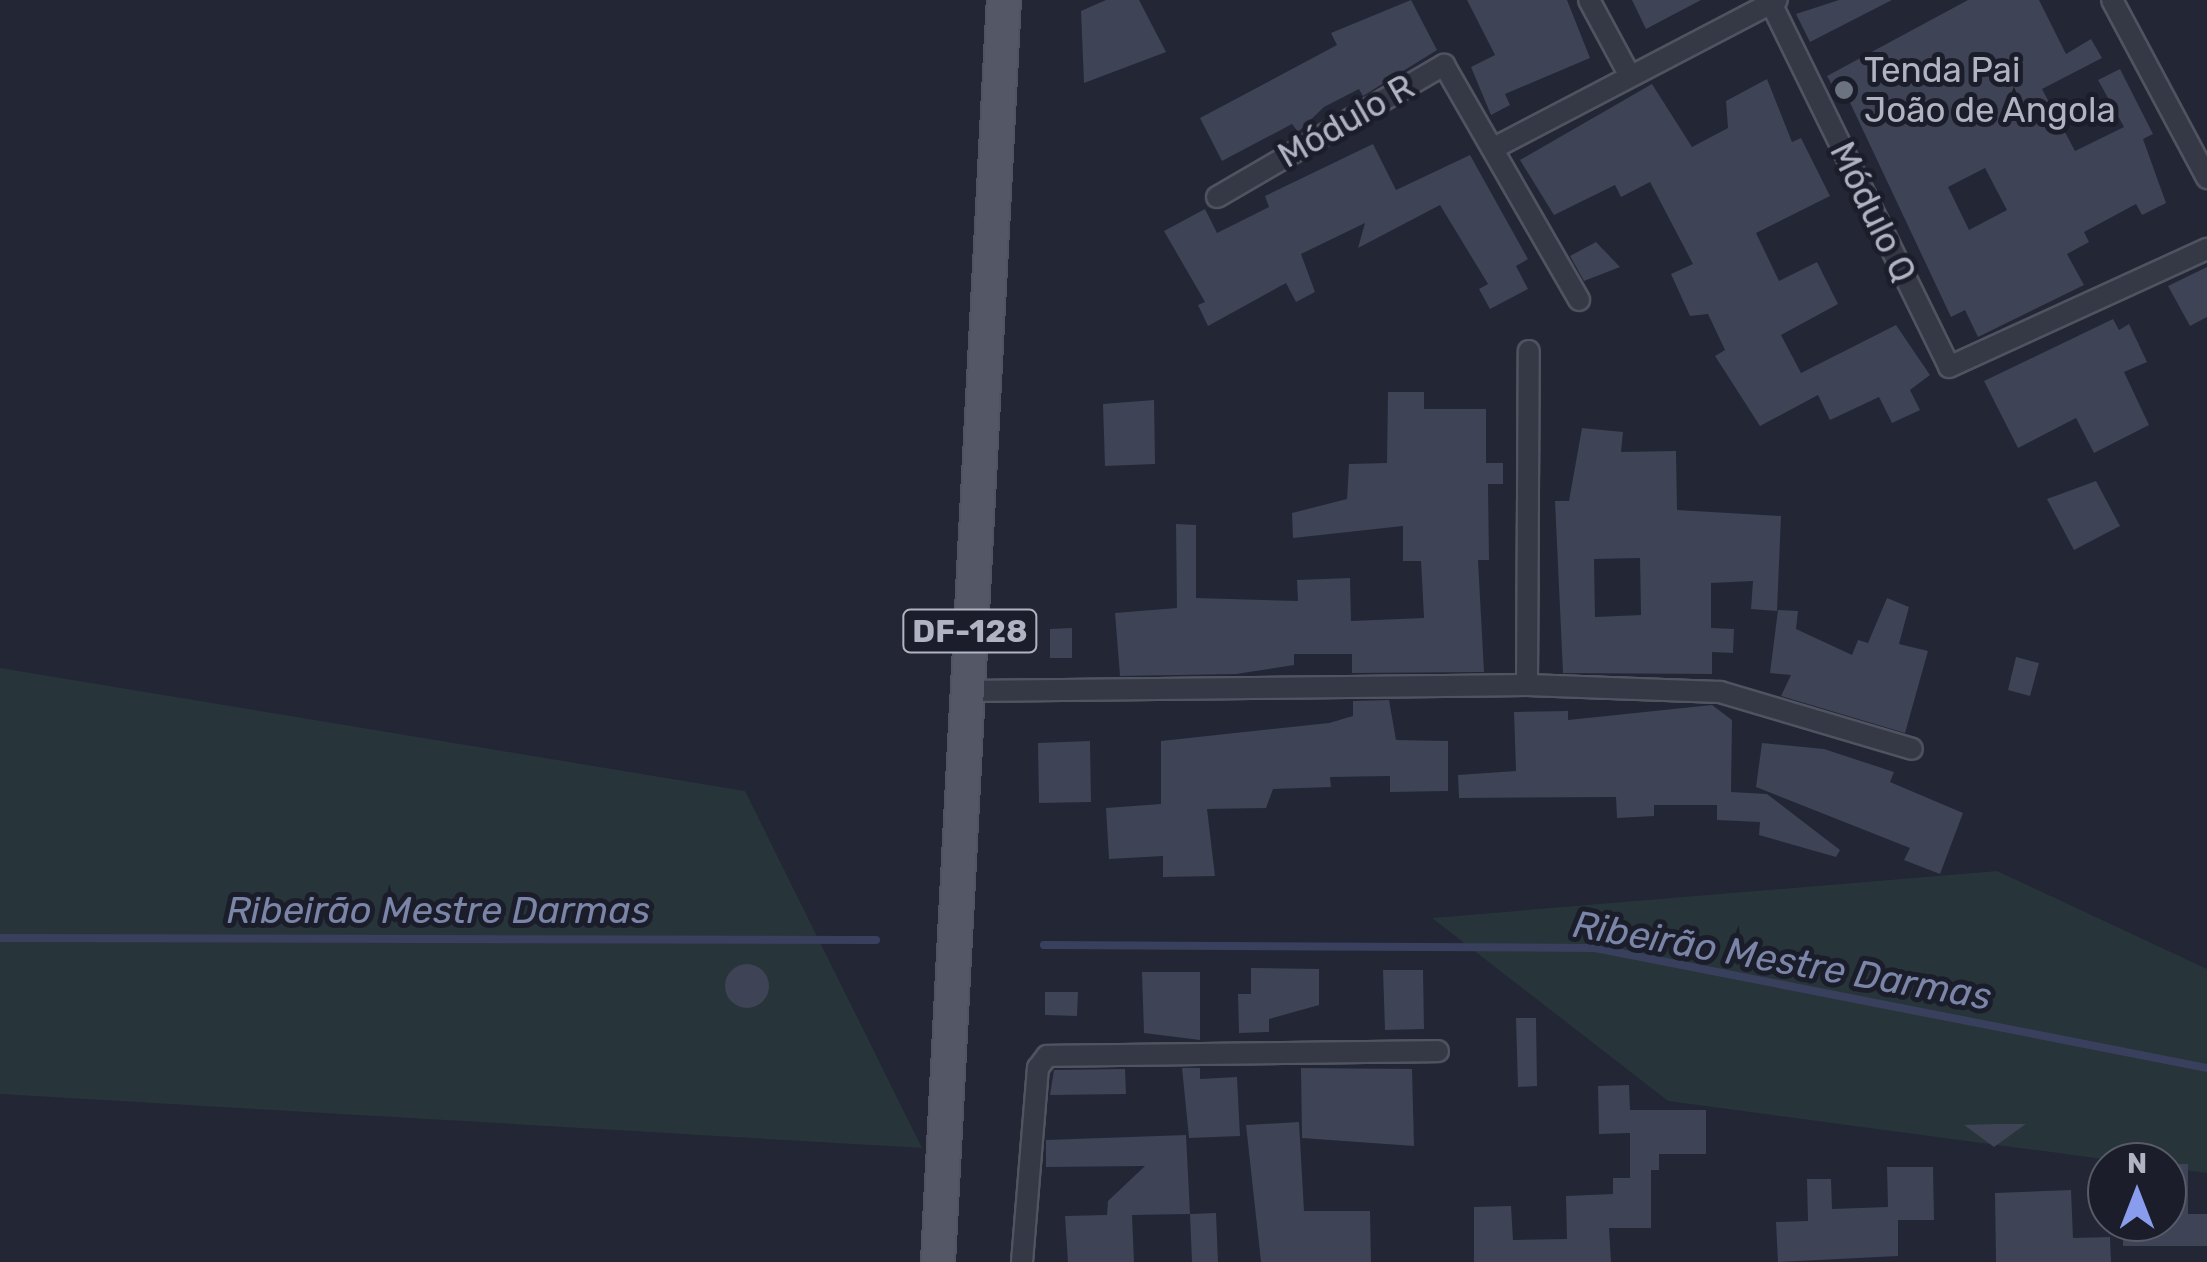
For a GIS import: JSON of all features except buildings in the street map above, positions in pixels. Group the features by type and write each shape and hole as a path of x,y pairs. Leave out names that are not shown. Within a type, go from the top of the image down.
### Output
{"main road":[{"name":"DF-128","path":"938,1262 1004,0"}],"street":[{"path":"1589,0 1630,76"},
{"path":"2112,0 2207,178"},
{"path":"1579,300 1494,148 1774,2"},
{"name":"Módulo Q","path":"1774,2 1949,367 2207,249"},
{"name":"Módulo R","path":"1217,196 1444,65 1494,148"},
{"path":"1526,685 1529,350"},
{"path":"966,692 1526,685 1720,692 1912,749"},
{"path":"1022,1262 1038,1068 1047,1056 1438,1052"}],"shaded area":[{"path":"0,668 745,791 922,1148 0,1094"},
{"path":"1997,871 2207,969 2207,1173 2187,1170 2187,1142 2087,1142 2087,1157 1668,1101 1432,918"}],"waterway":[{"name":"Ribeirão Mestre Darmas","path":"0,938 876,940"},
{"name":"Ribeirão Mestre Darmas","path":"1044,945 1595,948 2207,1068"}],"place":[{"name":"Tenda Pai João de Angola","path":"1844,90"}]}
